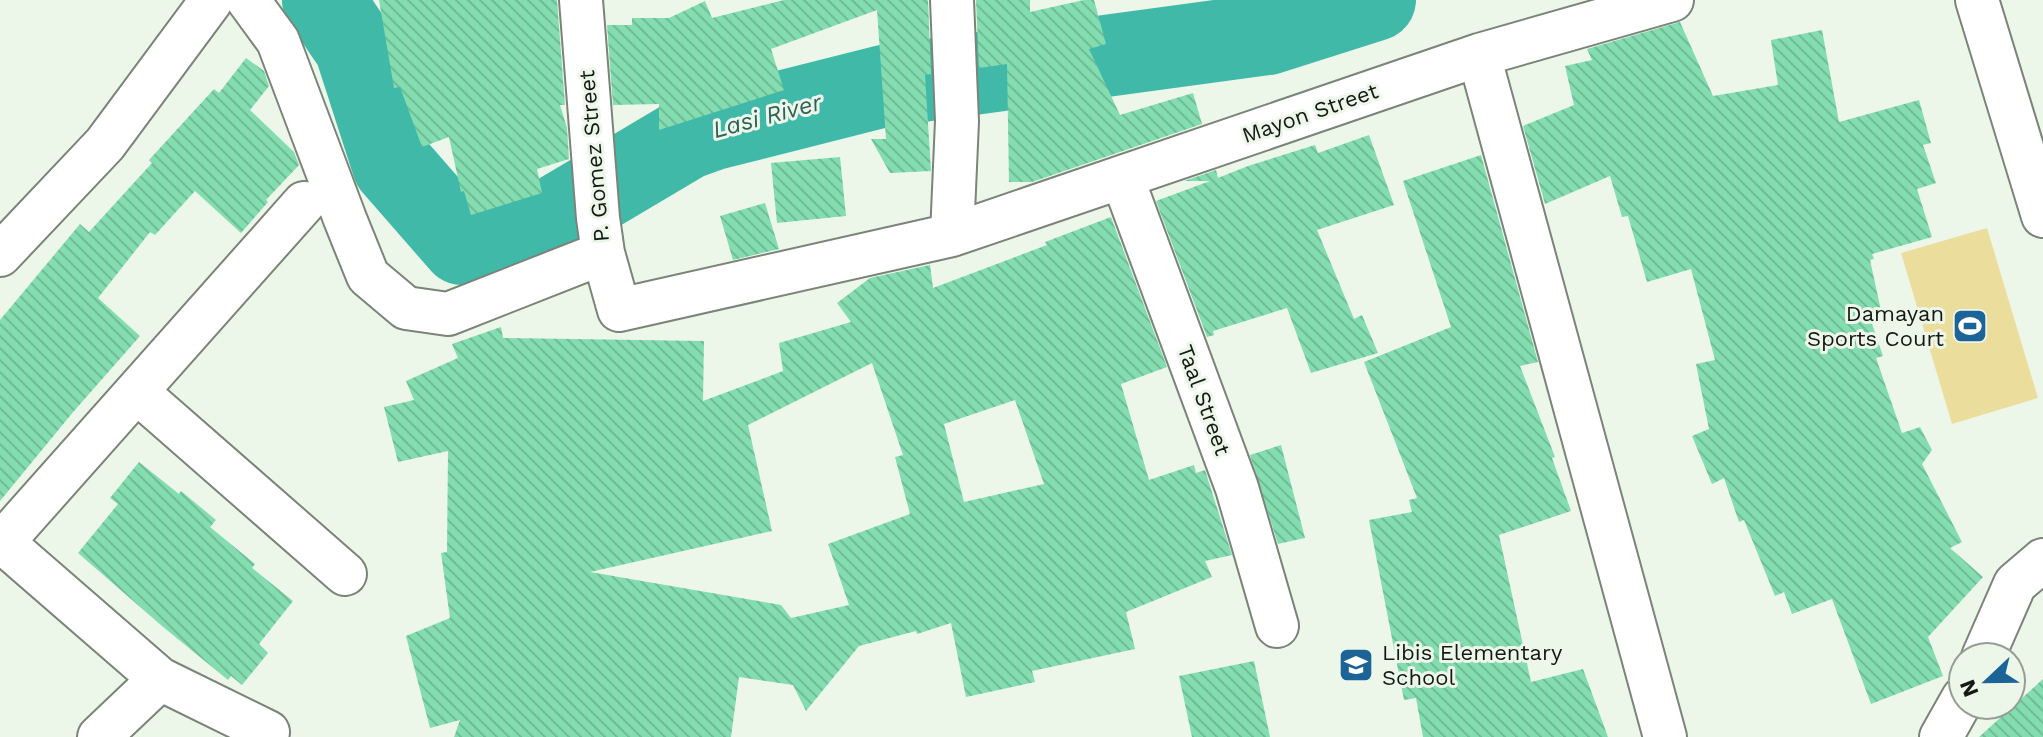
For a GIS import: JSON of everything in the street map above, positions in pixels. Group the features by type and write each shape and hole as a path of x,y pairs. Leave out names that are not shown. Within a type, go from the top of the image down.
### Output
{"street":[{"name":"P. Gomez Street","path":"581,0 600,236 619,310"},
{"path":"952,0 957,121 952,235"},
{"name":"Mayon Street","path":"619,310 952,235 1479,55 1672,0"},
{"path":"1977,0 2043,216"},
{"path":"0,255 105,144 230,1 278,41 368,276 406,308 448,314 600,236"},
{"path":"1479,55 1665,737"},
{"name":"Taal Street","path":"1122,177 1237,488 1277,626"},
{"path":"268,732 160,679 1,542 304,203"},
{"path":"137,392 345,574"},
{"path":"1990,641 2015,584 2043,560"},
{"path":"99,737 160,679"}],"shaded area":[{"name":"Damayan Sports Court","path":"1987,228 2038,398 1952,424 1901,253"}],"building":[{"path":"379,0 557,0 565,105 560,105 567,128 569,159 537,169 542,193 471,215 464,191 461,192 449,137 422,147 400,87 394,88"},
{"path":"784,0 928,0 931,74 925,75 931,171 890,173 871,139 886,139 877,10 771,49 784,90 659,130 659,104 613,105 607,25 632,25 632,18 669,18 705,1 712,18"},
{"path":"976,0 1030,0 1030,12 1094,0 1106,44 1089,49 1120,115 1193,93 1202,124 1032,182 1009,182 1007,64 979,68"},
{"path":"1680,22 1713,96 1778,85 1771,40 1822,30 1839,122 1919,100 1931,143 1923,145 1936,183 1917,189 1932,237 1872,254 1874,259 1870,260 1882,315 1870,318 1883,356 1876,358 1902,433 1920,427 1932,450 1922,464 1962,542 1950,548 1983,577 1928,637 1943,676 1871,704 1832,599 1792,614 1784,592 1775,596 1744,520 1739,522 1724,478 1712,484 1692,436 1709,429 1696,364 1715,360 1691,269 1647,282 1628,216 1622,217 1610,176 1545,204 1523,126 1574,105 1565,66 1592,60 1587,49"},
{"path":"246,58 264,71 269,86 250,110 294,152 299,165 241,233 195,191 155,235 150,232 98,298 140,336 0,501 0,320 80,224 89,232 152,163 149,160 214,89 219,93"},
{"path":"1369,135 1394,205 1317,230 1354,319 1362,315 1378,353 1311,373 1287,308 1213,331 1214,335 1207,337 1156,201 1210,181 1184,181 1216,170 1218,178 1315,145 1318,153"},
{"path":"1481,155 1538,362 1520,366 1555,457 1552,458 1571,511 1499,535 1531,682 1583,669 1608,737 1423,737 1416,698 1404,700 1369,520 1412,512 1409,500 1417,498 1364,362 1451,327 1403,181"},
{"path":"840,157 846,216 777,223 771,163"},
{"path":"765,203 779,249 733,260 720,216"},
{"path":"1111,217 1167,367 1121,384 1149,480 1194,465 1196,473 1205,470 1232,555 1205,561 1212,577 1126,612 1135,649 1032,671 1035,682 966,697 951,623 917,634 916,631 859,646 806,711 793,685 739,677 731,737 454,737 460,720 430,728 406,636 450,618 441,553 447,552 448,451 398,462 384,407 414,400 406,381 458,358 452,344 501,327 503,338 704,341 703,401 783,371 779,343 851,322 837,303 870,278 930,265 933,288 1047,245 1045,242","holes":["872,363 903,455 895,457 910,514 828,544 849,605 791,618 781,605 590,572 772,531 748,425","1015,400 1044,484 964,502 944,424"]},
{"path":"1281,445 1305,538 1278,544 1250,455"},
{"path":"139,462 216,520 210,527 255,564 252,568 293,601 259,644 268,653 242,685 231,676 228,680 78,553 118,504 110,498"},
{"path":"1254,661 1270,737 1192,737 1179,676"},
{"path":"2043,679 2043,737 1979,737 1997,721 2027,721 2027,694"}],"waterway":[{"name":"Lasi River","path":"323,0 355,47 393,165 462,244 536,228 686,139 714,129 884,86 1268,34 1375,0"}],"place":[{"name":"Damayan Sports Court","path":"1970,326"},
{"name":"Libis Elementary School","path":"1356,665"}]}
